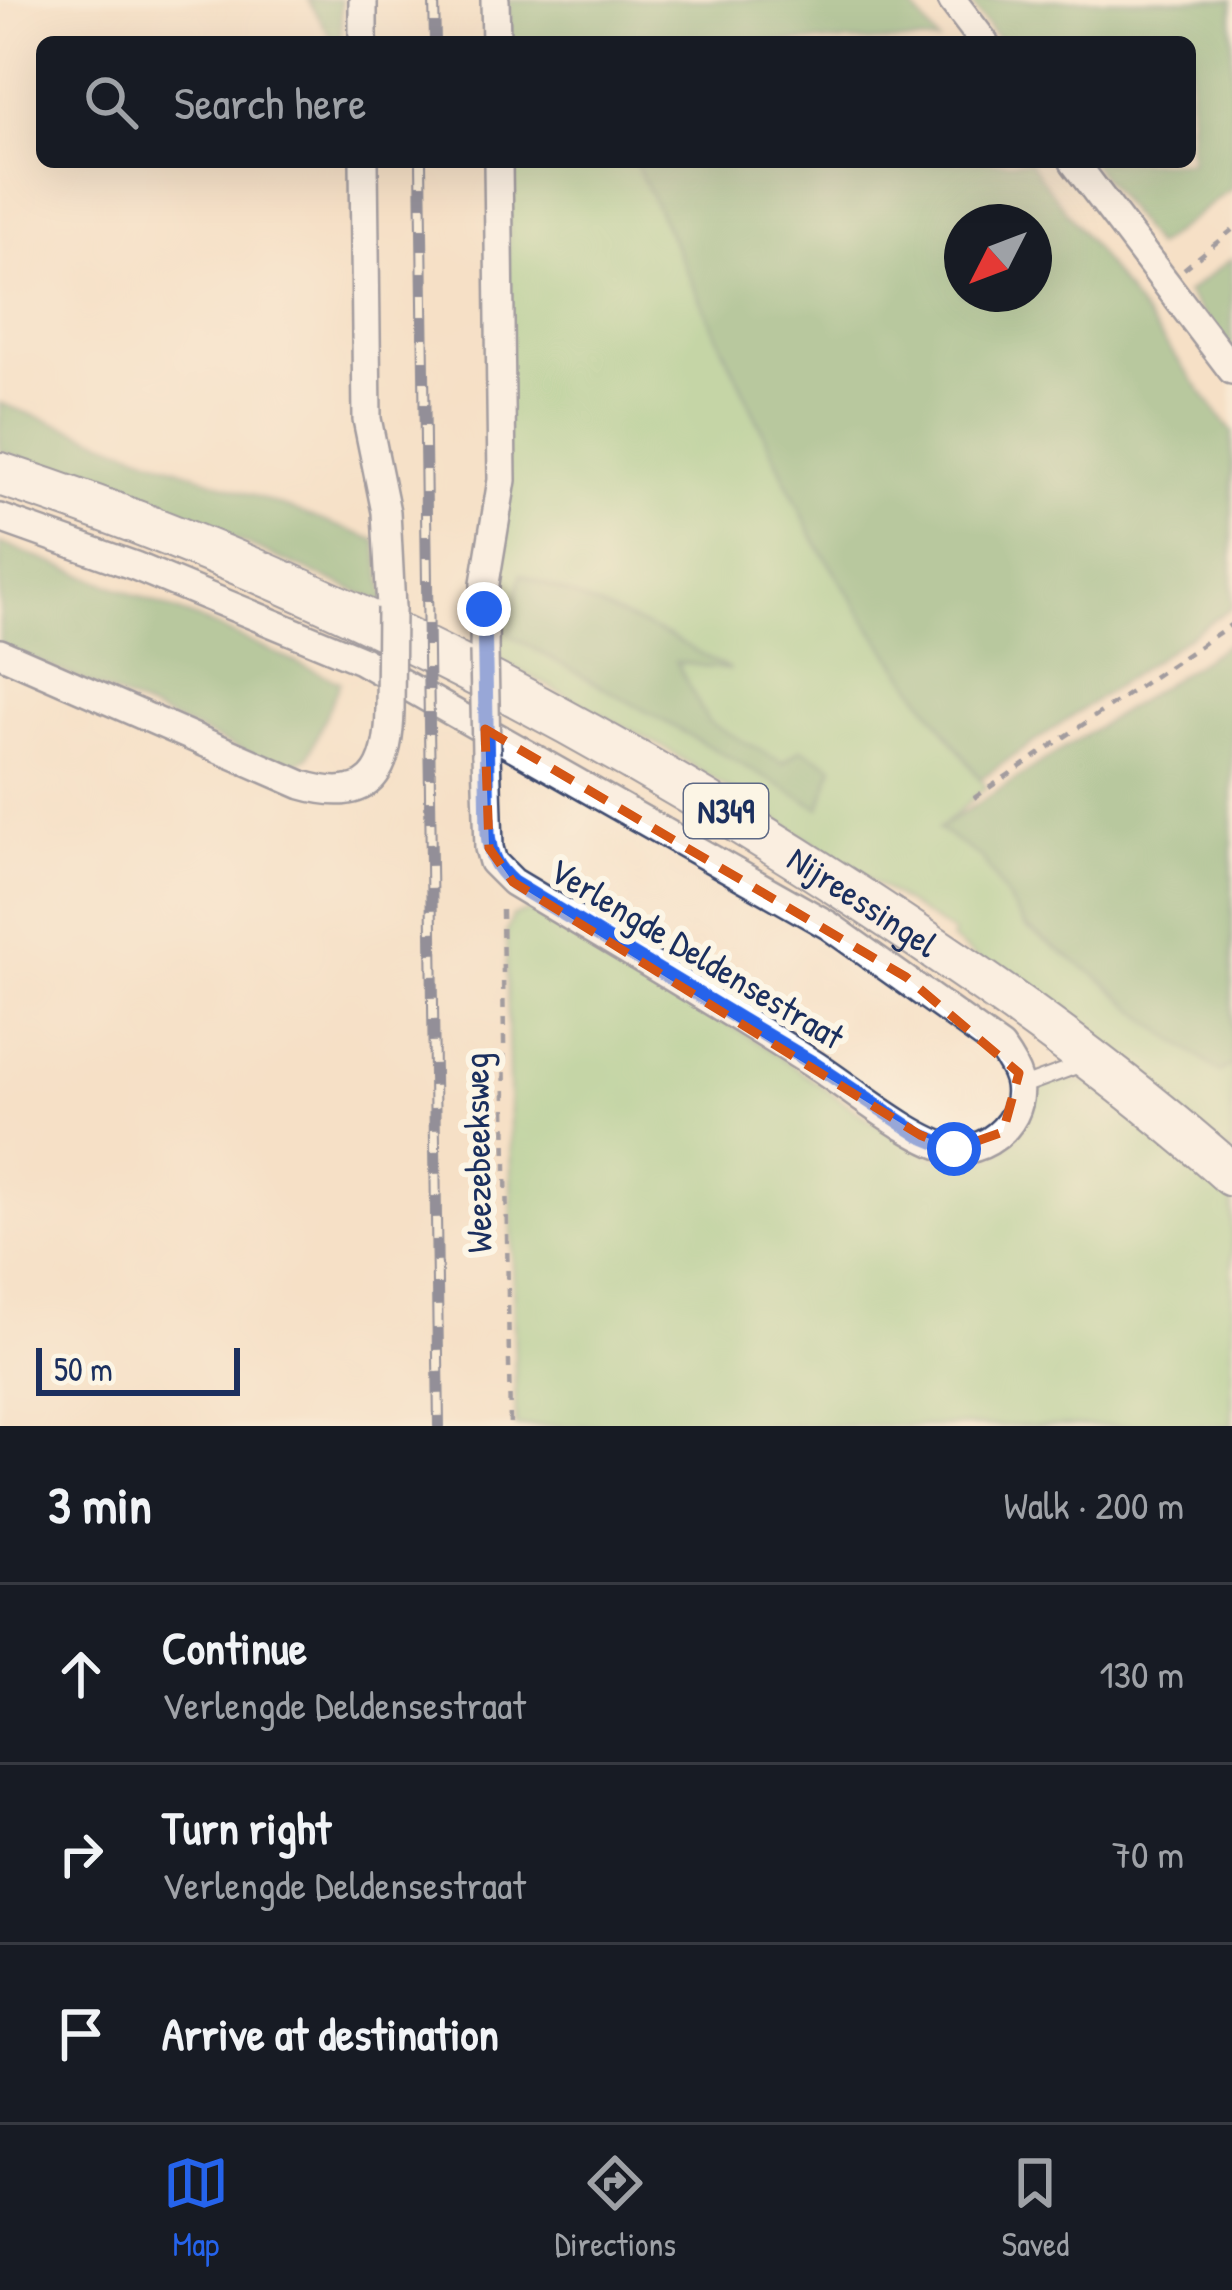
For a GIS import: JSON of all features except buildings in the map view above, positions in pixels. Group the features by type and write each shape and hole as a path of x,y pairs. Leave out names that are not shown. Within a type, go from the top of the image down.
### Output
{"main road":[{"name":"Nijreessingel","path":"0,474 182,540 364,620 523,697 713,803 921,938 1090,1061 1232,1175"}],"street":[{"path":"362,0 363,36"},
{"path":"496,0 496,36"},
{"path":"952,0 979,36"},
{"path":"0,653 302,785 330,793 360,786 381,770 390,747 391,608 386,512 367,418 364,168"},
{"name":"Verlengde Deldensestraat","path":"498,168 502,480 485,583 484,651 489,848 494,862 513,883 814,1064 920,1135 954,1149 979,1147 1003,1132 1016,1111 1021,1087"},
{"path":"1079,168 1232,370"},
{"path":"0,518 135,566 361,660 517,746 828,925 906,977 1001,1048 1019,1073 1021,1087"}],"lane":[{"path":"1021,1087 1090,1061"}],"path":[{"path":"1166,283 1232,230"},
{"path":"974,798 1232,624"},
{"name":"Weezebeeksweg","path":"510,1426 501,932 506,893 513,883"}],"highlighted area":[{"path":"485,729 906,977 1019,1073 1003,1132 954,1149 920,1135 513,882 489,848"}],"green space":[{"path":"308,0 341,0 341,36 330,36"},
{"path":"508,0 907,0 934,36 509,36"},
{"path":"968,0 1232,0 1232,188 1155,247 1096,168 1196,168 1196,36 995,36"},
{"path":"510,168 638,168 815,541 873,631 986,787 939,829 982,858 1026,928 1219,1071 1232,1065 1232,1155 951,939 954,934 668,750 496,658"},
{"path":"638,168 1034,168 1232,432 1232,607 980,779 873,631 815,541"},
{"path":"1232,258 1232,354 1186,293"},
{"path":"0,403 376,540 386,604 189,520 0,451"},
{"path":"0,543 198,619 340,682 308,757 285,769 0,645"},
{"path":"521,574 669,636 730,670 676,662 708,722 783,763 801,749 833,766 820,808 509,635"},
{"path":"1232,641 1232,1065 1220,1072 1026,927 982,858 938,829"},
{"path":"531,911 763,1045 909,1144 950,1161 983,1159 1009,1144 1027,1118 1034,1086 1062,1079 1091,1083 1232,1199 1232,1426 516,1426 506,933 513,916"}],"railway":[{"path":"434,0 435,36"},
{"path":"421,168 439,1426"}],"route":[{"path":"484,609 488,834 500,872 814,1064 920,1135 954,1149"}]}
